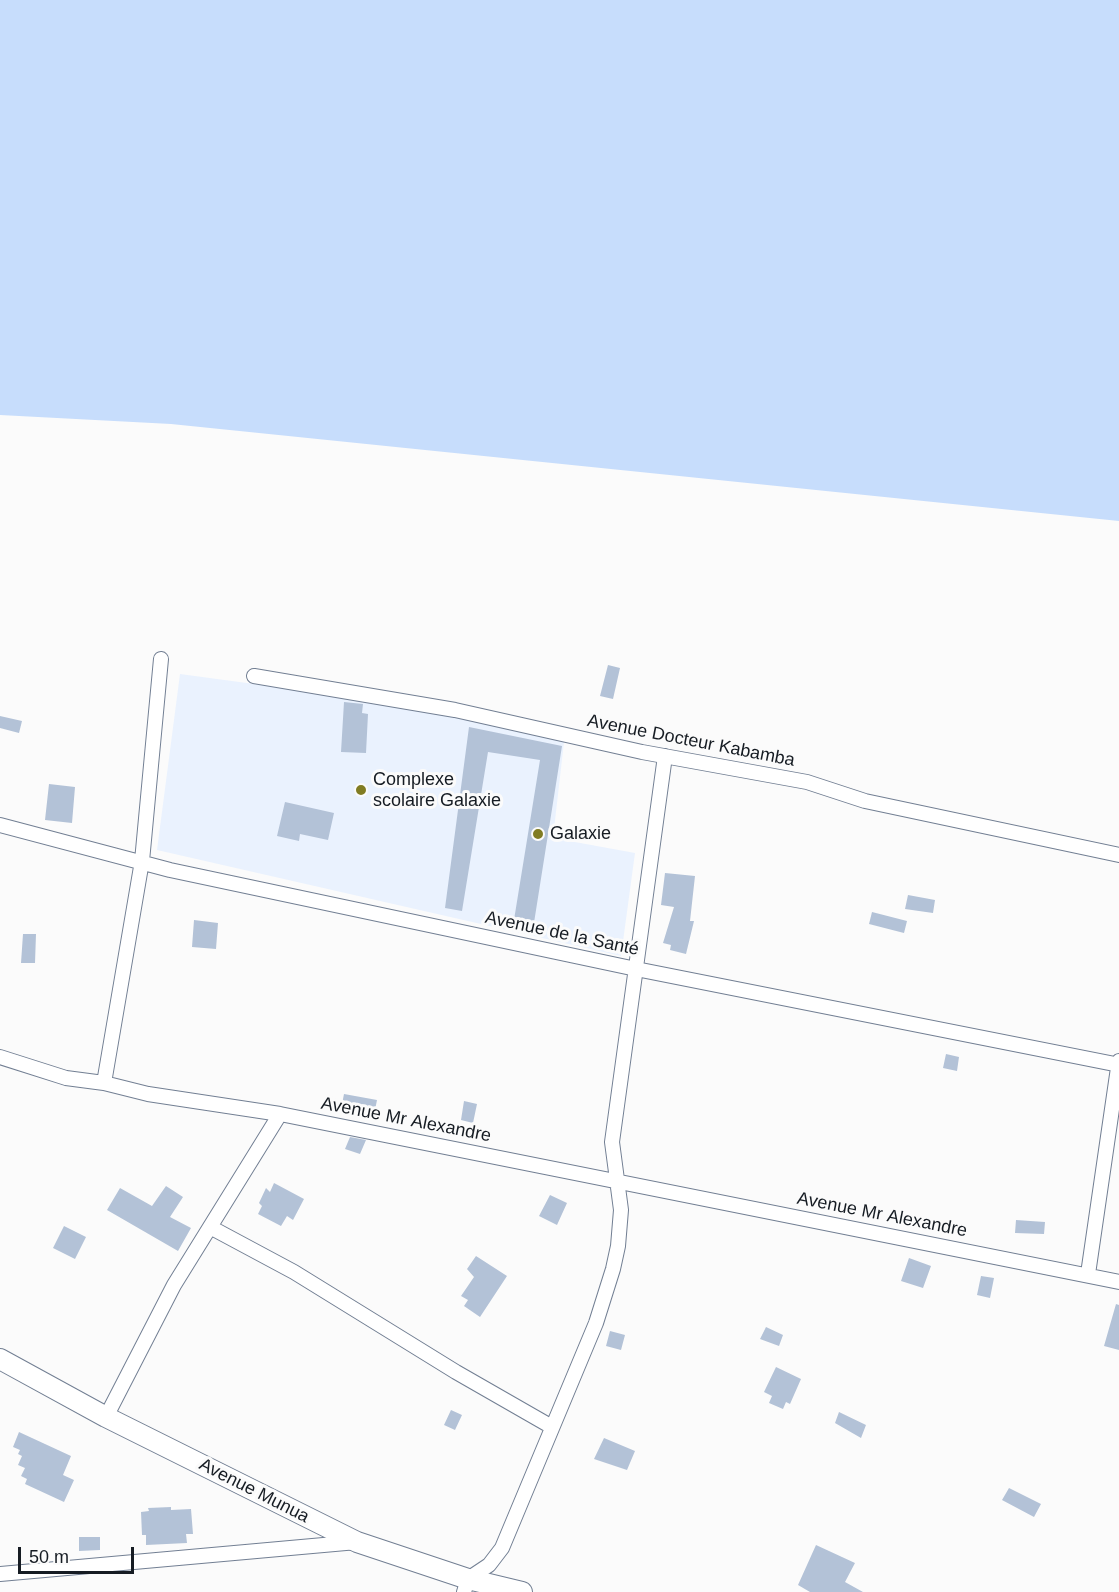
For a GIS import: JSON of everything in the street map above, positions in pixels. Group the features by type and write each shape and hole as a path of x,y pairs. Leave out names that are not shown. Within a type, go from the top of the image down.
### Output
{"main road":[{"name":"Avenue Munua","path":"0,1359 106,1417 357,1542 466,1585 522,1592"}],"street":[{"path":"104,1083 142,861 161,659"},
{"name":"Avenue Docteur Kabamba","path":"254,676 455,710 665,756 807,782 865,801 1119,855"},
{"path":"466,1585 489,1565 502,1548 596,1323 613,1269 618,1246 621,1210 612,1142 665,756"},
{"name":"Avenue de la Santé","path":"0,825 170,870 636,969 1119,1065"},
{"name":"Avenue Mr Alexandre","path":"0,1057 66,1078 104,1083 148,1094 280,1114 1119,1282"},
{"path":"1088,1274 1119,1061"},
{"path":"106,1417 174,1286 280,1114"},
{"path":"210,1227 294,1272 456,1372 552,1427"},
{"path":"0,1574 357,1542"}],"shaded area":[{"path":"0,0 1119,0 1119,521 171,424 0,415"},
{"name":"Complexe scolaire Galaxie","path":"180,674 306,691 478,721 564,742 553,838 635,853 621,956 157,850"}],"building":[{"path":"608,665 620,668 613,699 600,696"},
{"path":"344,702 363,704 362,713 368,714 366,753 341,752"},
{"path":"0,716 22,721 19,733 0,728"},
{"name":"Galaxie","path":"469,727 562,746 533,929 513,926 540,760 488,752 462,911 445,908"},
{"path":"49,784 75,787 72,823 45,820"},
{"path":"285,802 334,813 328,840 300,834 299,841 277,836"},
{"path":"665,873 695,876 690,921 694,921 686,954 670,950 671,945 663,943 674,907 661,905"},
{"path":"908,895 935,900 933,913 905,909"},
{"path":"872,912 907,921 904,933 869,924"},
{"path":"194,920 218,923 216,949 192,947"},
{"path":"23,934 36,934 35,963 21,963"},
{"path":"946,1054 959,1057 957,1071 943,1068"},
{"path":"344,1094 377,1100 374,1115 341,1109"},
{"path":"464,1101 477,1104 473,1123 461,1120"},
{"path":"350,1137 366,1140 360,1154 345,1149"},
{"path":"274,1183 304,1199 293,1220 287,1216 281,1226 258,1214 262,1206 259,1203 266,1188 270,1192"},
{"path":"166,1186 183,1197 170,1217 191,1228 178,1251 107,1210 120,1188 152,1206"},
{"path":"550,1195 567,1203 557,1225 539,1216"},
{"path":"1016,1220 1045,1222 1044,1234 1015,1233"},
{"path":"64,1226 86,1237 75,1259 53,1248"},
{"path":"476,1256 507,1276 480,1317 464,1306 468,1300 461,1296 474,1277 467,1269"},
{"path":"909,1258 931,1266 923,1288 901,1281"},
{"path":"981,1276 994,1278 990,1298 977,1295"},
{"path":"1116,1304 1119,1305 1119,1350 1104,1346"},
{"path":"766,1327 783,1335 779,1346 760,1339"},
{"path":"610,1331 625,1335 621,1350 606,1346"},
{"path":"776,1367 801,1379 790,1404 786,1402 783,1409 769,1403 772,1396 764,1392"},
{"path":"451,1410 462,1415 455,1430 444,1425"},
{"path":"839,1412 866,1425 861,1438 835,1423"},
{"path":"19,1432 71,1456 63,1475 74,1480 64,1502 25,1484 27,1479 21,1476 25,1468 18,1465 22,1456 18,1454 20,1450 13,1447"},
{"path":"604,1438 635,1451 627,1470 594,1459"},
{"path":"1009,1488 1041,1504 1034,1517 1002,1500"},
{"path":"171,1507 171,1510 191,1509 193,1534 186,1534 187,1543 146,1545 146,1535 142,1535 141,1512 149,1511 148,1508"},
{"path":"79,1537 100,1537 100,1550 79,1551"},
{"path":"816,1545 855,1563 845,1582 863,1592 810,1592 798,1585"}],"place":[{"name":"Complexe scolaire Galaxie","path":"361,790"},
{"name":"Galaxie","path":"538,834"}]}
